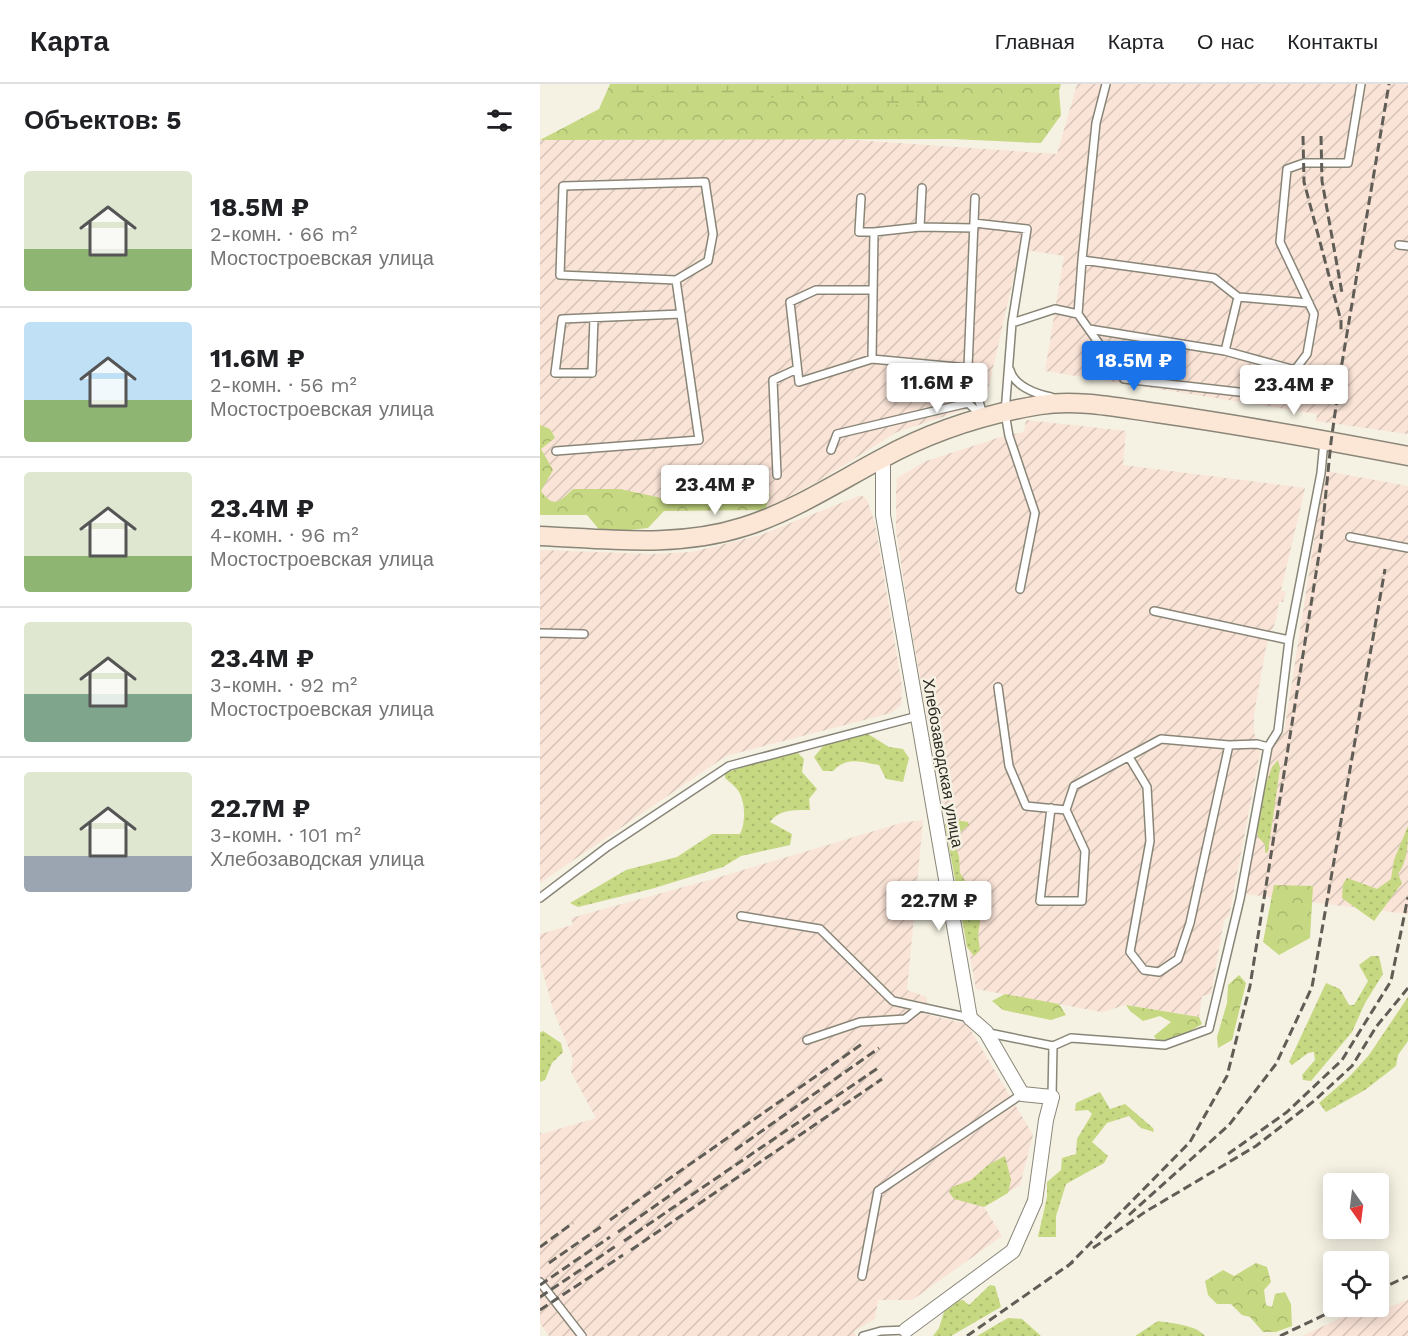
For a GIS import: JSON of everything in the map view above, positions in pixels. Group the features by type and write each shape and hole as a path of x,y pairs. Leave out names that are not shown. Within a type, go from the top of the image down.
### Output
{"main road":[{"path":"540,536 647,541 698,539 744,527 774,516 827,490 883,458 932,435 984,417 1042,405 1089,404 1254,427 1408,456"}],"street":[{"name":"Хлебозаводская улица","path":"883,458 883,515 970,1018"},
{"path":"906,1330 1013,1251 1035,1201 1046,1120 1052,1097 1022,1094 986,1032 970,1018"}],"lane":[{"path":"1078,314 1096,123 1106,84"},
{"path":"1012,323 1055,309 1078,314 1124,380 1275,396 1307,354 1314,314 1280,242 1287,169 1304,163 1348,163 1361,84"},
{"path":"705,182 713,234 708,261 676,280 560,275 563,186 705,182"},
{"path":"920,226 922,188"},
{"path":"861,198 859,232 920,226 974,225 1027,229 1012,323 1005,412 1008,436 1035,513 1020,588"},
{"path":"975,198 968,368 984,417"},
{"path":"872,359 874,232"},
{"path":"1399,244 1408,246"},
{"path":"1082,260 1214,278 1238,297 1309,303"},
{"path":"556,451 699,440 676,280"},
{"path":"872,290 816,290 790,302 799,382 872,359 968,368"},
{"path":"1225,351 1238,297"},
{"path":"594,318 592,373 555,373 562,319 681,314"},
{"path":"1089,328 1225,351 1295,370"},
{"path":"1009,368 1011,376 1033,392 1042,396 1089,404"},
{"path":"777,475 773,380 797,369"},
{"path":"831,450 837,434 968,403 984,417"},
{"path":"986,1032 1053,1046 1071,1038 1165,1045 1209,1029 1240,899 1268,747 1278,731 1288,639 1321,473 1324,440"},
{"path":"1350,537 1408,548"},
{"path":"1155,611 1288,639"},
{"path":"540,633 584,634"},
{"path":"998,687 1009,766 1026,806 1066,810"},
{"path":"540,898 607,847 729,766 918,716"},
{"path":"1051,808 1040,901 1082,902 1085,851 1066,810 1074,786 1161,739 1229,745 1257,744 1268,747"},
{"path":"1129,757 1148,787 1150,841 1130,952 1144,970 1159,972 1178,958 1190,923 1229,745"},
{"path":"741,916 820,929 893,1001 970,1018"},
{"path":"807,1040 860,1022 905,1019 920,1007"},
{"path":"1052,1097 1053,1046"},
{"path":"862,1276 878,1191 1022,1094"},
{"path":"540,1282 582,1336"},
{"path":"863,1336 881,1331 906,1330"}],"shaded area":[{"path":"1077,84 1408,84 1408,434 1316,421 1317,414 1045,371 1064,256 1020,249 985,403 897,432 820,480 771,506 540,508 540,140 839,139 1057,154"},
{"path":"1026,420 1126,431 1123,465 1305,488 1281,590 1286,592 1283,602 1279,602 1276,620 1266,647 1254,714 1254,732 1260,753 1229,916 1224,920 1211,994 1202,996 1199,1017 1126,1005 1102,1012 976,989 909,616 896,530 897,478 926,461 1024,432"},
{"path":"1325,471 1408,486 1408,914 1245,894 1272,748 1284,732"},
{"path":"861,495 867,500 875,523 902,686 901,705 891,713 726,756 540,883 540,550 651,554 692,552 761,535"},
{"path":"923,820 907,990 927,997 925,1014 967,1024 1033,1135 1020,1185 984,1207 1002,1236 912,1300 878,1300 875,1319 854,1331 856,1336 549,1336 540,1323 540,1132 542,1134 596,1118 571,1072 573,1059 553,1009 540,962 540,934 573,925 571,918 713,879 901,823"},
{"path":"1408,1299 1408,1336 1302,1336 1343,1317 1389,1317 1389,1307"}],"green space":[{"path":"610,84 1061,84 1059,91 1061,115 1041,143 952,139 540,140 599,109"},
{"path":"635,84 948,84 939,97 911,107 854,98 794,99 716,94 639,97 627,94"},
{"path":"540,425 550,429 555,438 541,449 553,470 541,491 553,502 557,502 573,489 620,489 671,500 761,482 770,495 765,510 664,511 648,528 602,533 587,515 540,515"},
{"path":"868,734 889,747 903,749 909,758 903,782 886,779 879,765 860,762 843,763 833,771 823,771 814,757 825,744"},
{"path":"798,753 804,759 802,772 817,789 809,799 810,810 783,812 770,822 792,834 790,845 741,856 723,867 651,889 578,907 570,903 626,870 677,857 712,834 740,834 744,817 742,798 725,778 725,773 779,755"},
{"path":"1278,760 1280,768 1268,852 1265,853 1265,844 1258,837 1255,814 1272,767"},
{"path":"955,820 968,822 969,825 952,839 959,856 960,873 971,890 980,922 978,935 980,950 974,956 967,947 945,824"},
{"path":"1408,826 1406,857 1398,874 1402,883 1374,921 1342,898 1343,884 1347,878 1377,889 1391,879 1394,860"},
{"path":"1274,885 1313,886 1310,938 1279,955 1263,942"},
{"path":"1371,956 1379,956 1383,974 1365,1003 1352,1032 1311,1081 1303,1080 1302,1075 1315,1060 1314,1052 1308,1053 1292,1065 1289,1062 1326,983 1340,989 1349,1005 1354,1005 1368,981 1359,965"},
{"path":"1239,975 1246,983 1232,1040 1218,1048 1217,1037 1227,1003 1228,985"},
{"path":"1005,994 1059,1004 1066,1015 1051,1020 1003,1010 992,1001"},
{"path":"1408,997 1408,1041 1398,1055 1396,1066 1365,1090 1326,1112 1319,1103 1350,1076 1369,1055"},
{"path":"1126,1005 1199,1017 1202,1024 1178,1038 1157,1041 1154,1036 1171,1022 1160,1016 1143,1021"},
{"path":"543,1031 561,1043 563,1052 552,1063 545,1080 540,1082 540,1033"},
{"path":"1100,1092 1110,1109 1125,1104 1153,1128 1154,1132 1141,1128 1129,1116 1107,1123 1092,1142 1108,1156 1104,1163 1066,1184 1056,1216 1056,1237 1038,1237 1047,1197 1047,1182 1061,1170 1062,1158 1076,1154 1077,1139 1092,1114 1088,1110 1075,1111 1076,1103"},
{"path":"1005,1156 1011,1180 1008,1193 984,1207 954,1199 949,1192 952,1187 971,1180 988,1165"},
{"path":"1256,1263 1267,1267 1271,1282 1264,1290 1266,1305 1272,1307 1275,1294 1285,1292 1291,1304 1292,1326 1276,1332 1263,1332 1250,1317 1242,1315 1231,1304 1217,1304 1208,1295 1205,1281 1223,1270 1234,1276"},
{"path":"990,1285 995,1286 1001,1307 951,1336 933,1336 939,1328 947,1302 963,1300 969,1305"},
{"path":"1008,1318 1022,1319 1041,1336 977,1336"},
{"path":"1158,1321 1190,1327 1205,1336 1135,1336"}],"railway":[{"path":"1067,1267 1190,1142 1227,1076 1250,986 1321,542 1342,363 1389,84"},
{"path":"1303,136 1304,182 1341,321 1341,333"},
{"path":"1321,136 1322,181 1342,293"},
{"path":"1129,1215 1229,1125 1276,1064 1312,987 1385,569"},
{"path":"1228,1154 1287,1112 1342,1060 1391,981 1408,897"},
{"path":"1093,1248 1145,1212 1256,1146 1314,1101 1352,1066 1376,1027 1408,988"},
{"path":"610,1220 862,1044"},
{"path":"735,1150 879,1048"},
{"path":"624,1241 878,1068"},
{"path":"631,1250 882,1079"},
{"path":"618,1232 692,1180"},
{"path":"540,1247 573,1223"},
{"path":"549,1263 602,1226"},
{"path":"540,1285 610,1237"},
{"path":"540,1297 616,1246"},
{"path":"540,1310 623,1255"},
{"path":"967,1336 1073,1262"},
{"path":"1389,1285 1408,1276"},
{"path":"1280,1336 1323,1316"}]}
